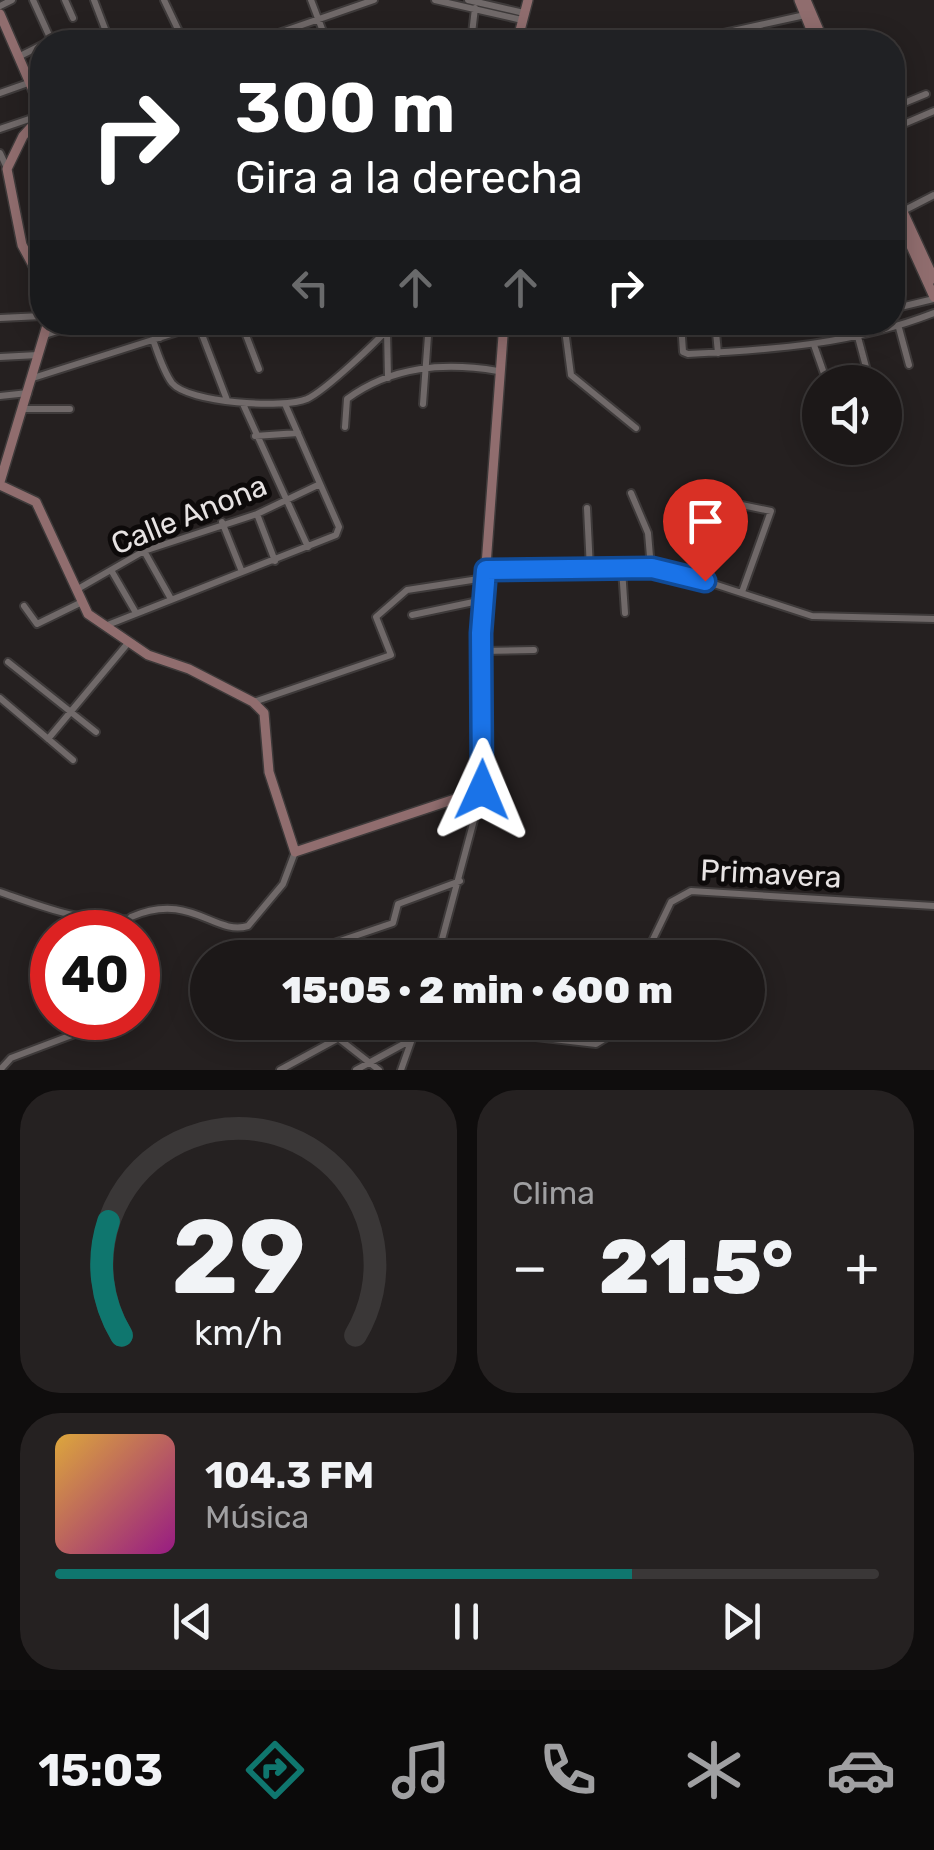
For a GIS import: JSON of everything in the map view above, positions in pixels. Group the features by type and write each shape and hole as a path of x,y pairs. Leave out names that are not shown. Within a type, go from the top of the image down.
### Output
{"street":[{"path":"0,6 12,0"},
{"path":"33,0 43,30"},
{"path":"65,0 73,18"},
{"path":"94,0 105,30"},
{"path":"164,0 178,30"},
{"path":"311,0 322,30"},
{"path":"289,30 374,0"},
{"path":"434,0 473,3 523,17"},
{"path":"520,30 528,0"},
{"path":"803,0 813,30"},
{"path":"803,0 815,30"},
{"path":"472,30 473,3"},
{"path":"0,14 30,78"},
{"path":"746,30 805,15"},
{"path":"0,45 12,39"},
{"path":"20,56 30,51"},
{"path":"0,92 30,83"},
{"path":"905,103 926,94"},
{"path":"905,123 934,110"},
{"path":"0,129 30,118"},
{"path":"7,170 30,128"},
{"path":"0,153 22,245 30,260"},
{"path":"905,214 934,195"},
{"path":"905,228 934,279"},
{"path":"905,232 934,298 905,306"},
{"path":"0,304 3,318 30,317"},
{"path":"905,325 934,313"},
{"path":"45,335 0,483 36,502 80,603 104,626 128,643 253,702 267,726 269,772 295,852 283,884 248,926 232,927 174,907 160,911"},
{"path":"156,335 175,386 243,404 286,404 313,395 382,335"},
{"path":"33,378 167,335"},
{"path":"202,335 227,400"},
{"path":"246,335 258,369"},
{"path":"387,335 388,378"},
{"path":"423,404 428,335"},
{"path":"442,940 482,790 482,600 502,335"},
{"path":"566,335 571,375 636,428"},
{"path":"682,335 684,354 814,345 867,335"},
{"path":"716,335 718,353"},
{"path":"900,335 909,365"},
{"path":"858,337 865,365"},
{"path":"814,345 821,365"},
{"path":"0,357 40,354"},
{"path":"345,427 347,400 388,378 425,366 459,364 498,371"},
{"path":"0,396 28,393"},
{"path":"243,404 308,547"},
{"path":"104,626 274,561 338,532 286,404"},
{"path":"23,409 70,409"},
{"path":"255,436 298,434"},
{"name":"Calle Anona","path":"75,591 144,551 222,522 256,514 321,484"},
{"path":"631,493 648,533 652,568"},
{"path":"717,500 771,511 742,592"},
{"path":"588,508 590,569"},
{"path":"256,514 274,561"},
{"path":"222,522 242,572"},
{"path":"144,551 172,599"},
{"path":"622,568 625,613"},
{"path":"253,702 391,655 376,617 407,590 486,574 652,568 812,616 934,619"},
{"path":"111,570 136,613"},
{"path":"412,614 482,600"},
{"path":"24,606 37,624 80,603"},
{"path":"48,739 128,643"},
{"path":"481,651 534,650"},
{"path":"8,662 96,732"},
{"path":"0,698 74,760"},
{"path":"295,852 482,790"},
{"path":"342,940 393,922 398,904 460,881"},
{"name":"Primavera","path":"652,940 670,902 691,891 934,906"},
{"path":"0,892 56,910"},
{"path":"0,1070 11,1058 59,1040"},
{"path":"280,1070 334,1040"},
{"path":"341,1040 378,1070"},
{"path":"356,1070 411,1040"},
{"path":"402,1070 411,1040"},
{"path":"562,1040 596,1044 602,1040"}],"route":[{"path":"482,790 481,633 486,570 652,568 705,581"}]}
